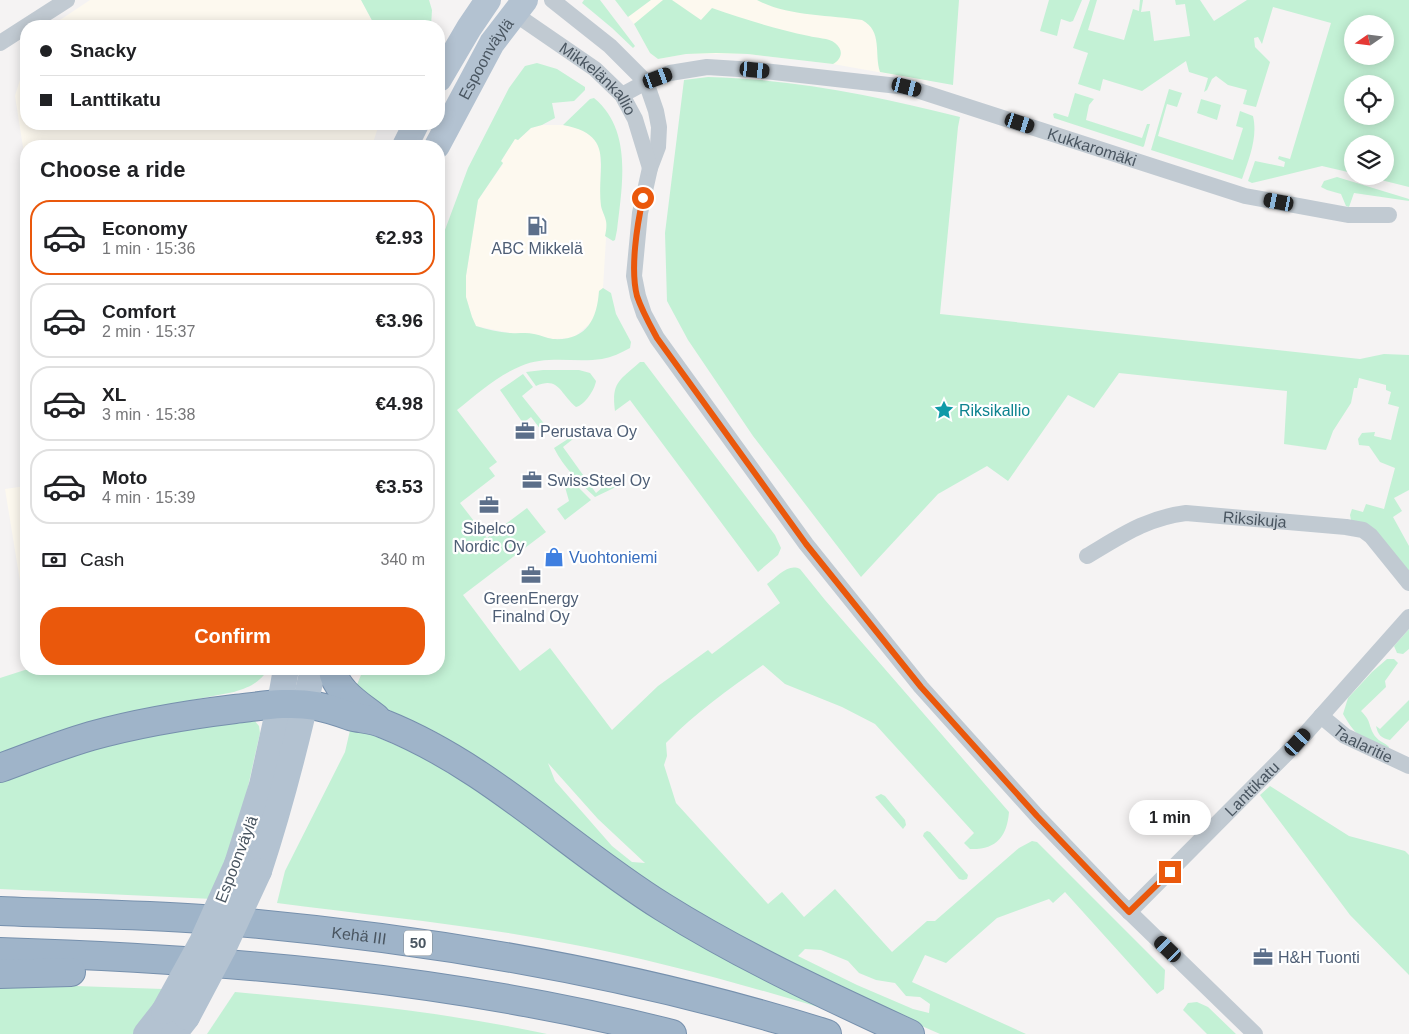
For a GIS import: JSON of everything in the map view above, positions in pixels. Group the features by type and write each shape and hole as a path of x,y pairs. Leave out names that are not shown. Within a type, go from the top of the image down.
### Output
{"highway":[{"path":"334,675 345,693 381,722"},
{"path":"0,768 90,737 139,724 195,714 293,704 316,706 354,717 381,722 429,744 475,771 608,870 663,907 734,948 816,991 910,1034"},
{"name":"Kehä III","path":"0,911 200,919 314,929 461,949 641,984 765,1014 827,1034"},
{"path":"0,952 202,961 395,981 484,994 628,1023 672,1034"},
{"path":"0,974 98,972 202,961"}],"main road":[{"name":"Espoonväylä","path":"445,68 468,28 488,0"},
{"name":"Espoonväylä","path":"441,140 492,43 520,7"},
{"name":"Espoonväylä","path":"146,1034 175,1021 223,949 248,868 276,821 293,704 287,675"},
{"name":"Espoonväylä","path":"293,704 310,675"}],"street":[{"path":"36,20 67,0"},
{"name":"Mikkelänkallio","path":"552,0 610,46 646,82 656,111 659,127 658,147 650,168 640,213 634,276 644,314 657,338 806,544 921,687 1037,816 1129,912 1255,1034"},
{"name":"Mikkelänkallio","path":"520,7 622,95 635,119 650,168"},
{"path":"0,43 20,30"},
{"name":"Kukkaromäki","path":"622,95 646,82 670,73 707,67 764,71 907,87 1245,196 1348,215 1389,215"},
{"name":"Riksikuja","path":"1087,556 1149,521 1168,515 1186,513 1363,530 1371,536 1409,583"},
{"name":"Lanttikatu","path":"1129,912 1247,794 1321,716 1409,617"},
{"name":"Taalaritie","path":"1321,716 1345,736 1409,766"}],"shaded area":[{"path":"90,0 361,0 372,20 60,20"},
{"path":"615,0 927,0 928,81 833,64 748,54 686,54 658,59 650,53 634,24"},
{"path":"20,80 20,128 15,96"},
{"path":"542,125 563,125 579,128 592,136 600,148 601,207 607,222 603,288 599,291 598,307 594,320 573,338 552,339 534,334 510,333 476,326 466,297 466,276 478,200 503,164 501,162 515,138 518,140 531,128"},
{"path":"20,130 377,130 374,140 22,140"},
{"path":"20,487 20,581 5,489"}],"green space":[{"path":"361,0 429,0 432,10 431,20 372,20"},
{"path":"584,0 600,0 635,46 633,48 582,3"},
{"path":"615,0 651,0 628,17"},
{"path":"663,0 672,0 701,20 712,8 772,27 829,40 838,46 841,54 833,64 748,54 716,53 686,54 658,59 650,53 634,24"},
{"path":"757,0 959,0 953,85 880,72 877,43 873,30 862,20 795,12"},
{"path":"1049,0 1082,0 1073,21 1061,19 1057,36 1040,31"},
{"path":"1090,0 1097,0 1088,30 1124,40 1133,9 1139,11 1140,0 1143,0 1141,12 1150,11 1154,41 1190,36 1185,4 1176,5 1175,0 1200,0 1214,21 1247,0 1409,0 1409,187 1394,183 1394,135 1344,135 1344,171 1322,166 1252,183 1248,181 1255,161 1284,167 1285,162 1278,159 1279,156 1290,159 1331,23 1273,7 1262,44 1258,37 1254,38 1255,47 1270,62 1256,107 1243,104 1247,90 1228,85 1216,76 1204,92 1208,78 1189,72 1186,61 1142,91 1103,79 1100,91 1078,84 1088,53 1073,48"},
{"path":"537,63 557,69 585,87 585,90 574,101 552,103 555,118 531,128 518,140 515,139 501,161 503,163 478,200 466,276 466,297 476,326 502,332 531,333 553,339 564,339 582,332 588,327 596,311 599,291 603,288 611,293 616,314 631,342 630,348 602,359 551,360 521,366 495,380 457,410 497,462 489,468 495,476 460,503 487,538 527,508 546,532 463,595 520,671 550,648 612,730 658,686 708,650 712,654 780,603 767,584 787,569 800,569 1009,812 1003,835 987,847 970,849 964,843 974,833 875,724 842,707 785,684 763,665 700,711 666,743 667,756 664,765 676,803 768,904 782,892 804,917 835,889 892,952 927,921 935,921 1019,848 1032,841 1037,842 1165,970 1164,989 1157,994 1065,892 1053,903 1049,899 997,918 946,963 925,955 912,982 1026,1034 940,1034 849,994 698,915 602,853 499,773 436,732 353,694 361,675 445,675 445,230 468,168 509,88 525,66","holes":["548,763 598,819 645,863 632,862 612,846 555,781","805,949 821,950 848,961 859,973 876,980 895,983 906,996 920,997 930,1004 929,1013 913,1009 857,985 798,956"]},
{"path":"708,77 740,78 804,85 898,102 960,117 940,314 1360,359 1384,354 1409,355 1409,490 1394,498 1402,511 1393,517 1409,546 1409,576 1351,520 1350,515 1352,509 1363,512 1366,504 1384,509 1395,468 1380,462 1369,446 1359,445 1358,439 1362,433 1375,432 1374,436 1391,440 1399,407 1388,404 1391,392 1386,390 1386,385 1359,378 1357,388 1354,388 1351,403 1333,431 1326,450 1284,444 1287,391 1119,373 1094,408 1068,395 1008,481 987,466 938,494 861,577 753,436 688,340 667,301 665,233 684,80"},
{"path":"1169,89 1182,93 1177,107 1167,104 1158,136 1233,160 1243,128 1236,126 1240,111 1253,116 1254,140 1242,179 1151,150"},
{"path":"1075,93 1094,99 1089,105 1086,120 1142,138 1147,124 1150,124 1144,146 1054,118 1053,114 1055,113 1068,117"},
{"path":"594,98 606,111 615,126 620,142 622,160 621,195 617,230 615,240 613,241 605,236 606,219 601,206 601,166 597,145 591,136 580,130 563,125 590,99"},
{"path":"1201,99 1221,105 1217,120 1197,113"},
{"path":"1337,177 1344,179 1344,185 1363,185 1409,199 1409,201 1354,193 1349,207 1346,206 1341,194 1321,187 1324,181"},
{"path":"640,362 644,362 775,535 781,548 778,555 758,572 630,400 615,411 614,394 618,382"},
{"path":"579,370 590,373 596,381 592,392 586,400 576,407 555,385 544,383 536,386 526,372"},
{"path":"523,374 533,387 522,396 550,431 545,435 531,417 523,423 500,390"},
{"path":"571,437 573,439 563,447 596,493 616,476 619,477 620,481 618,486 595,497 578,480 562,462 554,448"},
{"path":"568,480 571,480 591,500 565,520 557,509 569,501 565,487"},
{"path":"1409,629 1409,649 1403,654 1397,653 1394,646"},
{"path":"1387,659 1394,659 1398,663 1385,681 1386,687 1361,711 1368,720 1375,736 1389,747 1388,750 1372,744 1361,737 1352,728 1343,714 1348,698"},
{"path":"20,672 20,675 264,675 250,686 234,692 125,713 56,734 0,754 0,678"},
{"path":"1409,700 1409,720 1390,740 1382,737 1376,726 1380,729"},
{"path":"254,720 259,726 260,733 245,800 213,899 0,889 0,780 36,766 149,733"},
{"path":"351,726 414,753 473,787 541,834 848,1016 710,976 570,944 461,926 277,903 285,871 345,752"},
{"path":"1270,786 1349,836 1405,851 1409,855 1409,975 1350,915 1260,795"},
{"path":"881,794 885,796 905,820 906,825 903,829 875,797"},
{"path":"927,831 930,832 968,875 967,879 959,879 923,836"},
{"path":"47,985 163,989 134,1034 0,1034 0,987"},
{"path":"235,992 431,1014 547,1034 207,1034"},
{"path":"1197,1002 1208,1007 1236,1034 1207,1034 1183,1010 1188,1003"}],"place":[{"name":"ABC Mikkelä","path":"537,226"},
{"name":"Riksikallio","path":"944,410"},
{"name":"Perustava Oy","path":"525,431"},
{"name":"SwissSteel Oy","path":"532,480"},
{"name":"Sibelco Nordic Oy","path":"489,505"},
{"name":"Vuohtoniemi","path":"554,557"},
{"name":"GreenEnergy Finalnd Oy","path":"531,575"},
{"name":"H&H Tuonti","path":"1263,957"}],"route":[{"path":"643,198 634,276 644,314 657,338 806,544 921,687 1037,816 1129,912 1170,872"}]}
